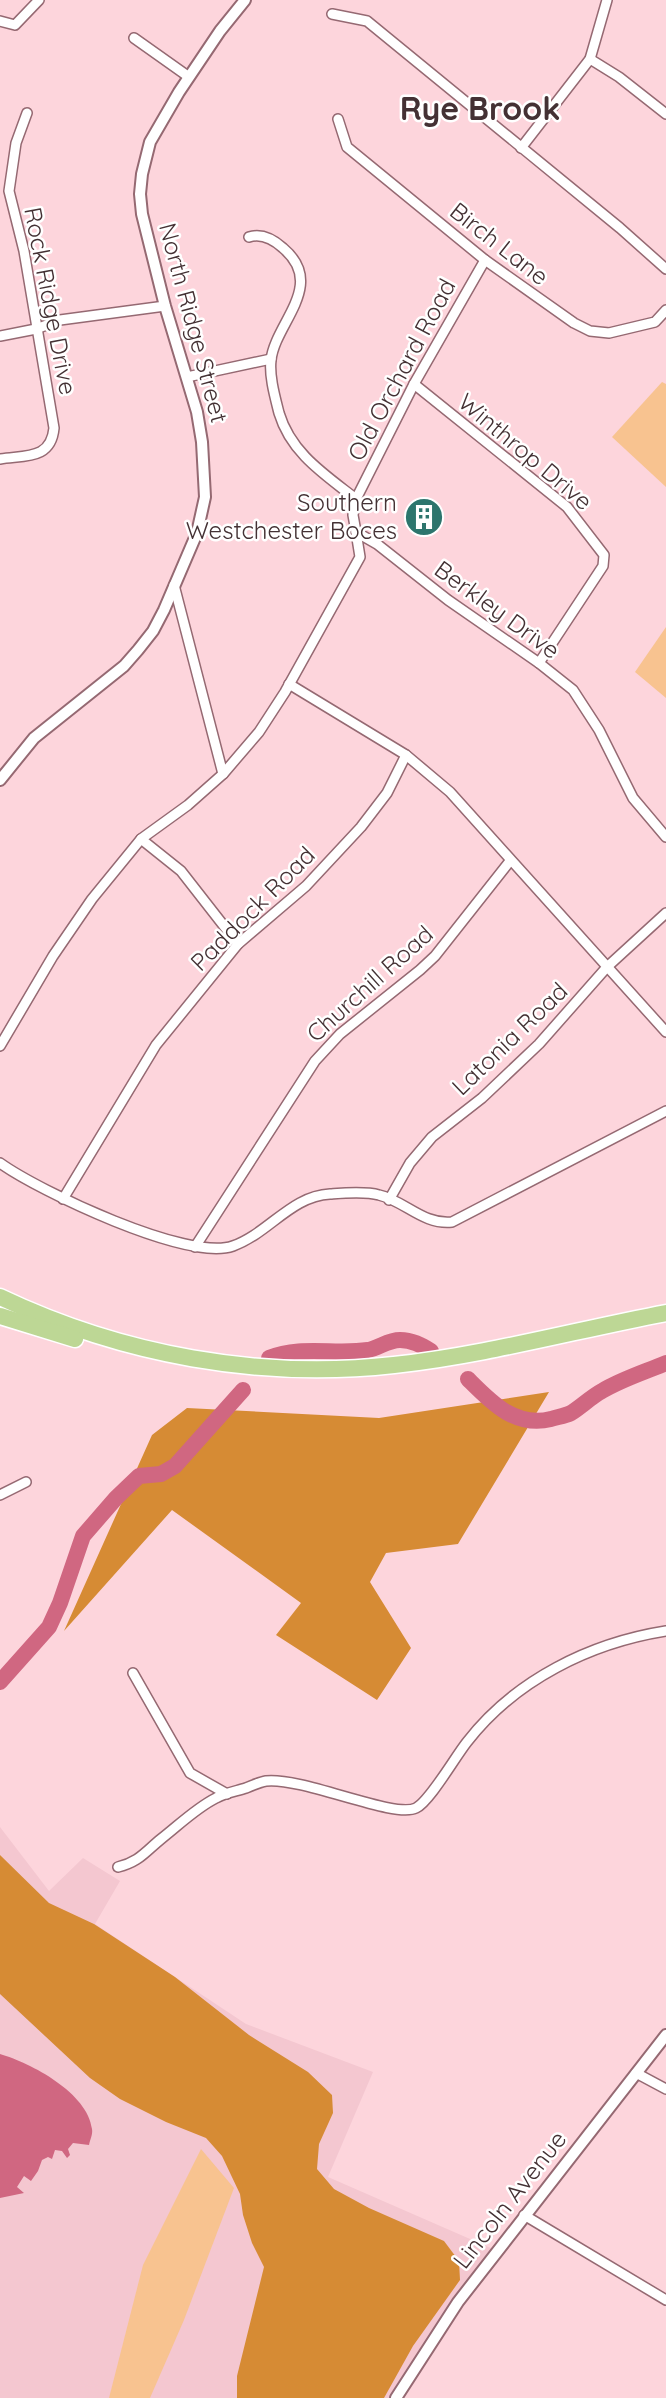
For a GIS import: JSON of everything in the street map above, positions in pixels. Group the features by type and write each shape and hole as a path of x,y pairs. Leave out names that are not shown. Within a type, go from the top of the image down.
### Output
{"highway":[{"path":"0,1286 48,1310 135,1346"},
{"path":"0,1297 67,1325 135,1346 195,1359 287,1368 349,1368 442,1358 666,1313"},
{"path":"590,1328 666,1306"},
{"path":"0,1309 75,1339"},
{"path":"0,1316 150,1361 274,1379 345,1379 446,1369 666,1324"}],"street":[{"path":"0,21 11,25 20,22 39,0"},
{"name":"North Ridge Street","path":"0,780 34,738 124,666 138,650 158,621 197,533 205,496 198,412 165,306 142,214 140,194 150,142 219,31 244,0"},
{"path":"521,148 590,59 607,0"},
{"path":"332,14 367,21 666,269"},
{"path":"134,38 189,77"},
{"path":"590,59 606,67 666,114"},
{"name":"Rock Ridge Drive","path":"0,459 36,455 51,444 54,428 24,251 9,191 16,143 27,113"},
{"name":"Birch Lane","path":"338,119 347,146 485,260 558,314 590,331 609,333 654,322 666,310"},
{"path":"0,1046 53,956 84,910 141,839 188,805 223,774 259,732 360,557 353,515 356,499 295,447 286,433 278,410 271,359 294,309 300,289 300,276 288,252 275,241 262,236 249,237"},
{"name":"Old Orchard Road","path":"356,499 414,384 485,260"},
{"path":"0,336 36,329 60,320 165,306"},
{"path":"187,377 271,359"},
{"name":"Winthrop Drive","path":"414,384 567,507 604,555 603,566 539,663"},
{"name":"Berkley Drive","path":"356,532 377,544 448,600 573,690 589,711 633,798 666,837"},
{"path":"174,585 223,774"},
{"path":"289,684 406,755 450,792 666,1032"},
{"name":"Paddock Road","path":"63,1199 156,1045 239,944 306,886 361,827 387,793 406,755"},
{"path":"141,839 181,871 239,944"},
{"name":"Churchill Road","path":"195,1247 315,1061 340,1034 435,956 510,861"},
{"name":"Latonia Road","path":"389,1200 410,1163 432,1137 482,1098 539,1044 607,967 666,913"},
{"path":"0,1163 44,1191 137,1229 195,1247 219,1248 236,1245 311,1196 379,1195 425,1219 452,1222 666,1111"},
{"path":"0,1495 26,1482"},
{"path":"118,1867 134,1863 202,1807 227,1794 267,1781 335,1792 388,1808 414,1810 428,1798 471,1736 491,1715 531,1682 600,1647 666,1631"},
{"path":"133,1673 190,1773 227,1794"},
{"name":"Lincoln Avenue","path":"396,2398 458,2302 666,2035"},
{"path":"636,2073 666,2089"},
{"path":"524,2215 666,2300"}],"shaded area":[{"path":"662,382 666,384 666,487 612,437"},
{"path":"666,627 666,698 635,672"},
{"path":"549,1392 458,1544 386,1553 370,1582 411,1648 377,1700 276,1635 301,1603 172,1510 64,1631 152,1435 187,1408 379,1418"},
{"path":"0,1827 49,1891 83,1858 120,1881 95,1924 246,2024 373,2072 328,2177 493,2249 435,2325 393,2398 0,2398"},
{"path":"0,1855 49,1903 94,1924 175,1977 249,2035 308,2072 332,2095 333,2113 319,2144 317,2169 334,2189 369,2208 444,2241 459,2261 460,2280 413,2346 384,2398 237,2398 237,2376 264,2267 252,2243 240,2194 222,2156 206,2138 120,2099 90,2078 0,1994"},
{"path":"0,2054 27,2064 56,2081 80,2103 88,2116 92,2131 89,2145 73,2143 68,2149 70,2155 67,2158 62,2151 55,2150 52,2159 48,2157 42,2160 31,2181 24,2176 17,2187 24,2193 0,2198"},
{"path":"201,2149 234,2188 184,2320 150,2398 109,2398 143,2265"}],"waterway":[{"path":"269,1358 293,1352 368,1350 400,1340 412,1342 431,1351"},
{"path":"468,1379 505,1411 526,1420 538,1421 571,1413 610,1387 666,1363"},
{"path":"0,1682 49,1627 83,1536 139,1476 161,1474 175,1466 243,1390"}],"place":[{"name":"Southern Westchester Boces","path":"424,517"}],"district":[{"name":"Rye Brook","path":"480,109"}]}
